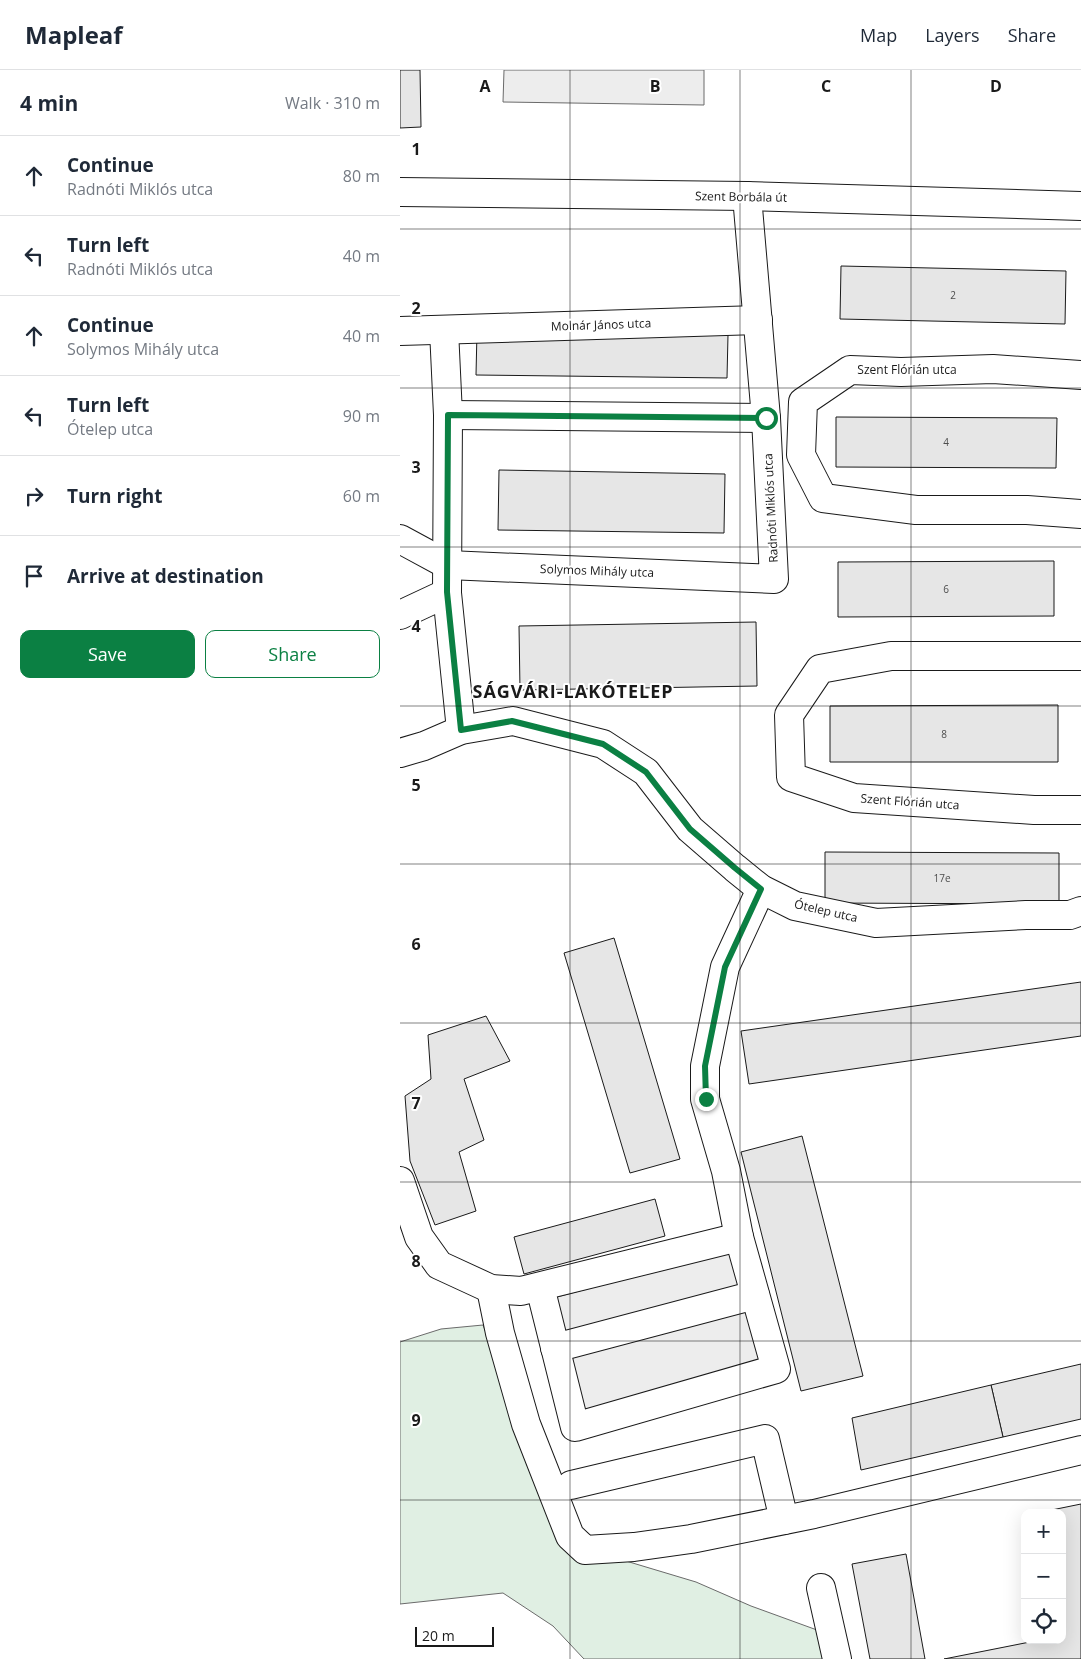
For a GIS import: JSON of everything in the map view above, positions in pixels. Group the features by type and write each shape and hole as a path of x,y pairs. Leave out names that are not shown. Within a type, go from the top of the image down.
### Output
{"street":[{"name":"Szent Borbála út","path":"400,192 747,196 1081,206"},
{"path":"448,415 766,418 747,196"},
{"name":"Molnár János utca","path":"400,331 758,320"},
{"path":"444,330 448,415 447,592 461,730"},
{"name":"Szent Flórián utca","path":"1081,375 992,368 902,372 850,370 803,402 800,455 823,498 916,510 1027,510 1081,514"},
{"name":"Radnóti Miklós utca","path":"766,418 774,579"},
{"path":"400,539 448,565"},
{"name":"Solymos Mihály utca","path":"448,565 774,579"},
{"path":"400,615 447,592"},
{"name":"Szent Flórián utca","path":"1081,656 892,656 820,670 789,715 791,777 854,798 1034,810 1081,810"},
{"name":"Ótelep utca","path":"400,753 424,746 461,730 512,721 603,744 646,772 690,829 735,868 761,889 795,906 876,922 1026,915 1070,915 1081,911"},
{"path":"540,1287 575,1427 776,1369 739,1237 726,1171 706,1099 705,1066 725,967 761,889"},
{"path":"400,1181 419,1237 439,1265 491,1289 521,1291 739,1237"},
{"path":"491,1289 500,1333 526,1424 570,1536 584,1550 663,1543 784,1520 1081,1450"},
{"path":"555,1348 755,1295"},
{"path":"571,1485 764,1439 784,1520"},
{"path":"821,1588 837,1659"}],"green space":[{"path":"483,1325 548,1494 606,1555 696,1582 751,1606 817,1630 824,1659 584,1659 553,1626 503,1593 400,1604 400,1342 441,1329"}],"shaded area":[{"path":"504,70 704,70 704,105 503,102"},
{"path":"753,1244 787,1378 571,1439 535,1303"}],"building":[{"path":"400,70 420,70 421,127 400,128"},
{"path":"841,266 1066,271 1065,324 840,319"},
{"path":"477,331 728,335 727,378 476,375"},
{"path":"836,417 1057,418 1056,468 836,467"},
{"path":"499,470 725,474 724,533 498,530"},
{"path":"1054,561 1054,616 838,617 838,562"},
{"path":"756,622 757,686 520,690 519,626"},
{"path":"1058,705 1058,762 830,762 830,706"},
{"path":"825,852 1059,853 1059,904 825,903"},
{"path":"614,938 680,1159 630,1173 564,953"},
{"path":"1081,982 1081,1036 749,1084 741,1031"},
{"path":"486,1016 510,1061 464,1079 484,1140 459,1152 476,1211 435,1225 410,1161 405,1096 431,1079 428,1035"},
{"path":"802,1136 863,1376 801,1391 741,1152"},
{"path":"655,1199 665,1236 524,1274 514,1237"},
{"path":"1081,1364 1081,1419 1003,1437 991,1385"},
{"path":"991,1385 1003,1437 861,1470 852,1418"},
{"path":"1081,1504 1081,1659 944,1659 1021,1644 1066,1644 1066,1509 1057,1509"},
{"path":"906,1554 925,1659 870,1659 852,1564"}],"district":[{"name":"SÁGVÁRI-LAKÓTELEP","path":"573,692"}],"route":[{"path":"706,1099 705,1066 725,967 761,889 690,829 646,772 603,744 512,721 461,730 447,592 448,415 766,418"}]}
